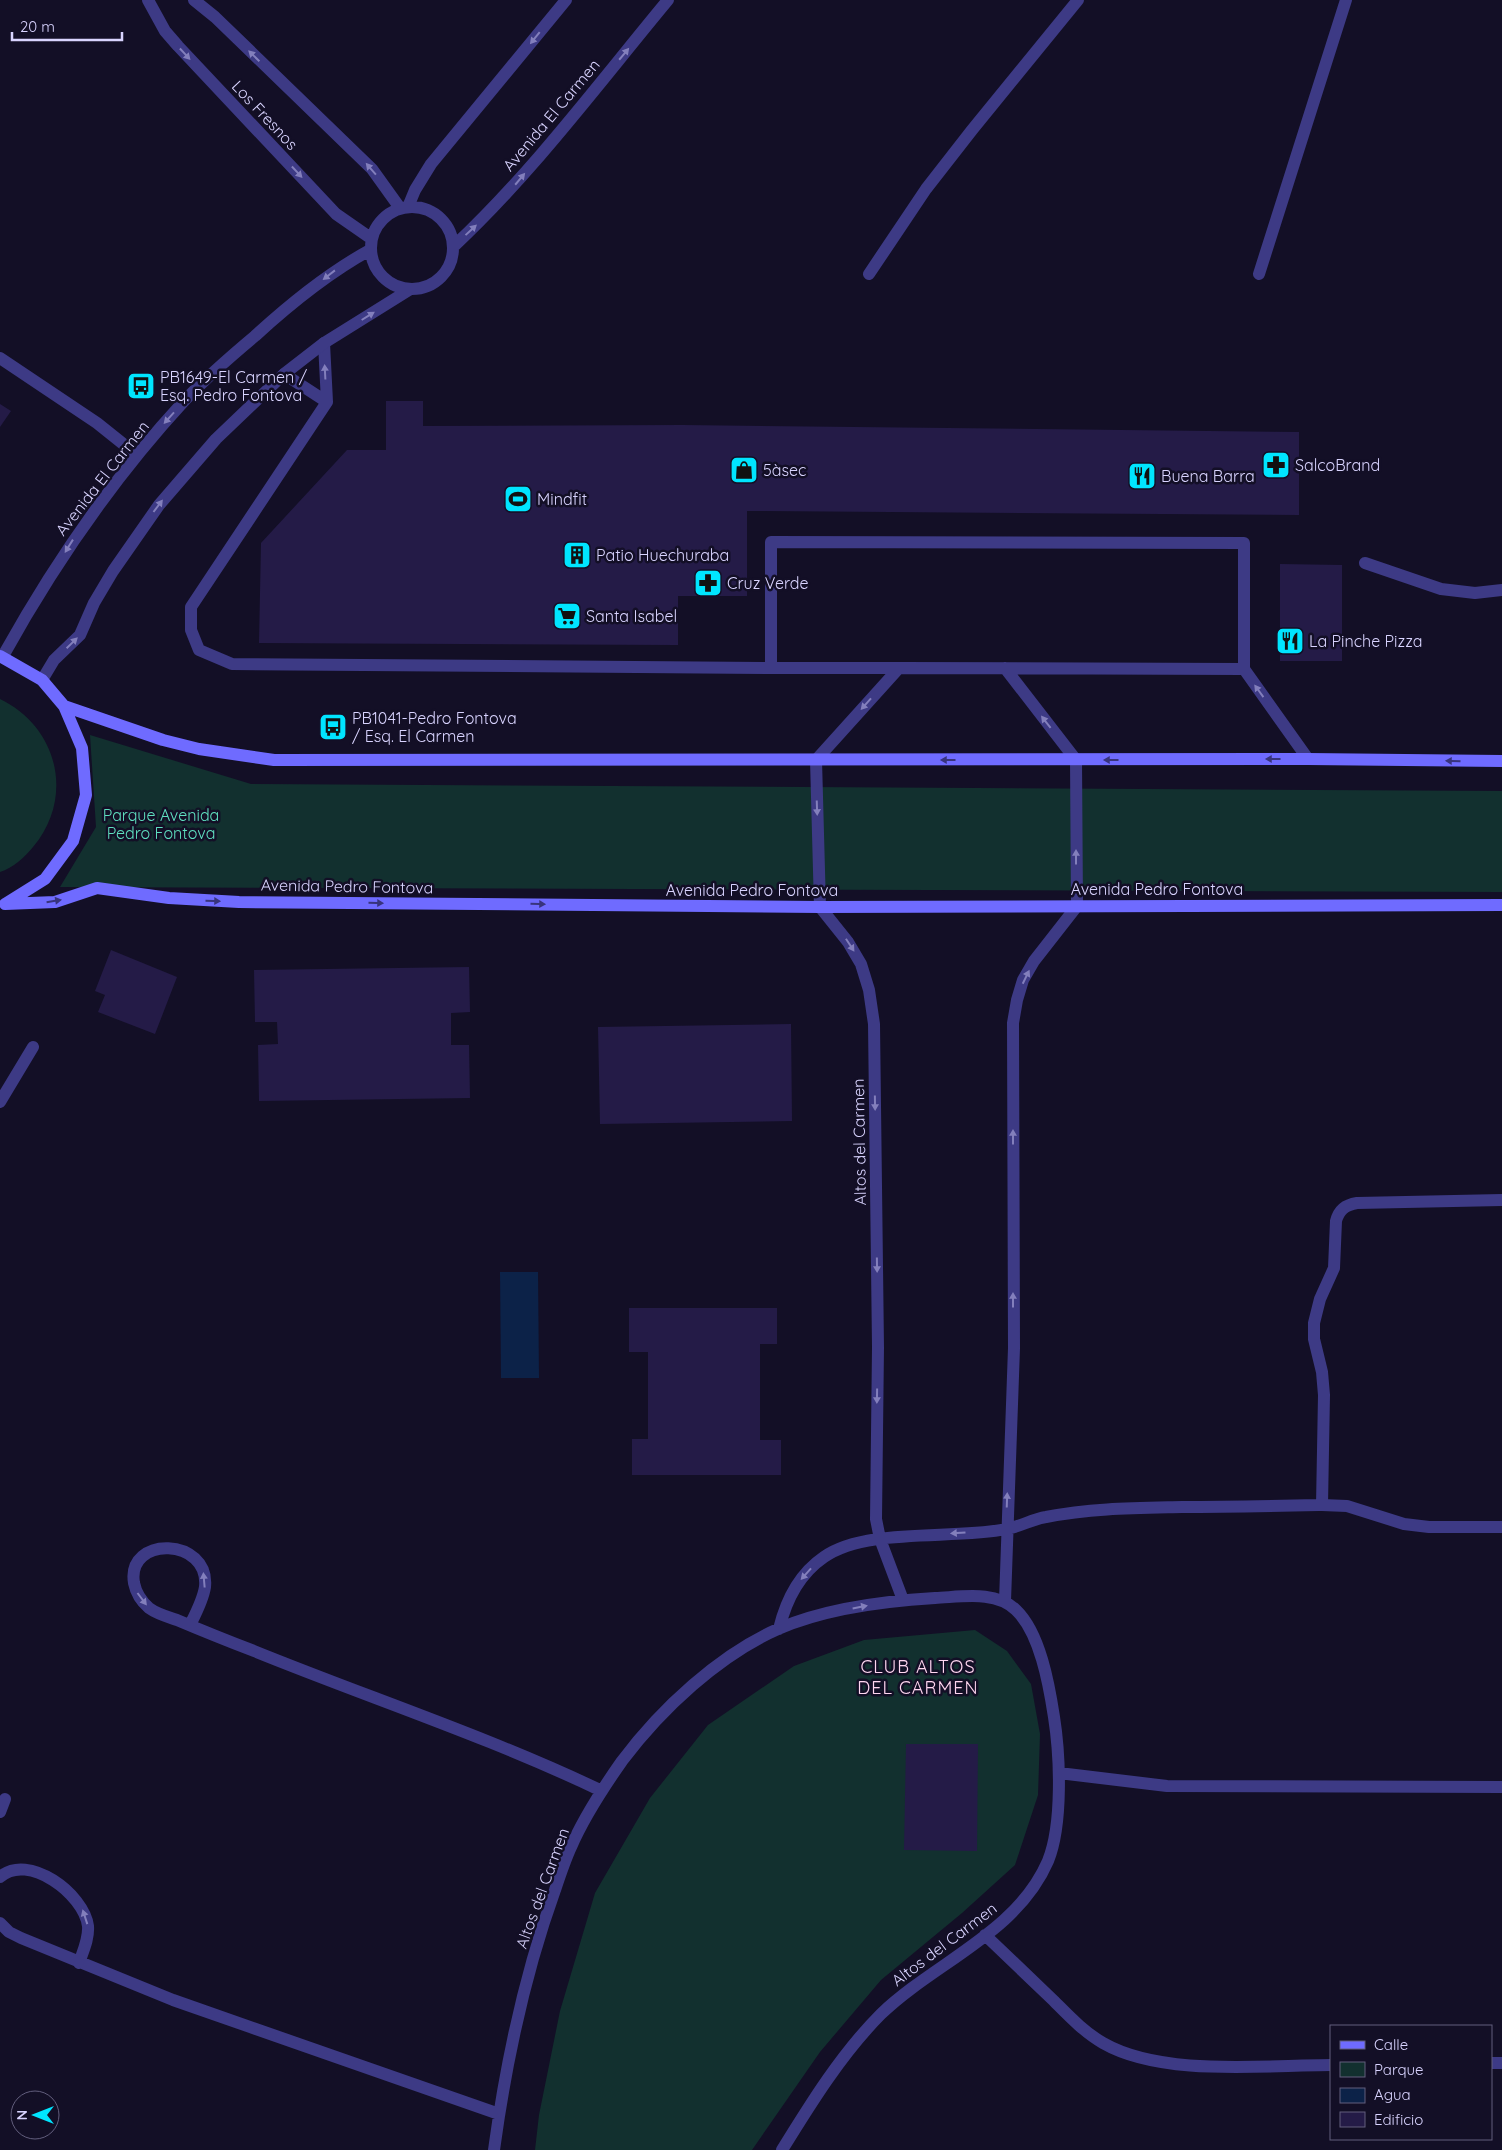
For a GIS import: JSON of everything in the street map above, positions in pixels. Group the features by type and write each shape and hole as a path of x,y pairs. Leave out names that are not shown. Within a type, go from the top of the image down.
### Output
{"street":[{"name":"Los Fresnos","path":"148,0 165,31 178,46 336,214 371,244"},
{"name":"Los Fresnos","path":"194,0 372,169 404,207"},
{"path":"404,207 431,164 566,0"},
{"name":"Avenida El Carmen","path":"454,246 515,185 668,0"},
{"path":"869,274 926,189 1078,0"},
{"path":"1259,274 1346,0"},
{"path":"404,207 421,208 434,213 444,222 451,233 454,246 452,260 446,273 436,283 423,289 409,290 394,286 382,277 374,264 371,244 377,226 387,215 404,207"},
{"name":"Avenida El Carmen","path":"2,656 71,542 137,455 186,399 270,322 333,271 371,244"},
{"path":"42,680 54,660 80,635 94,603 113,571 159,505 216,439 284,374 324,343 409,290"},
{"path":"324,343 327,402 191,607 191,630 199,650 232,664 1244,669"},
{"path":"0,358 97,423 137,455"},
{"path":"284,374 327,402"},
{"path":"770,668 771,542 1244,544 1244,669 1308,759"},
{"path":"1366,563 1441,590 1475,592 1502,590"},
{"path":"2,656 42,680 64,706 82,748 86,796 73,841 45,879 2,905"},
{"path":"820,907 816,760 899,668"},
{"path":"1005,668 1076,760 1077,906 1034,960 1023,980 1016,1000 1013,1023 1014,1348 1006,1529 1005,1601"},
{"path":"64,706 172,743 226,754 274,760 1308,759 1502,761"},
{"name":"Avenida Pedro Fontova","path":"2,905 55,902 97,888 202,901 820,907 1502,905"},
{"name":"Altos del Carmen","path":"820,907 848,942 861,964 869,990 874,1024 878,1348 876,1502 880,1539 903,1600"},
{"path":"0,1102 33,1047"},
{"path":"1322,1505 1324,1396 1322,1372 1314,1339 1314,1323 1320,1299 1334,1268 1338,1214 1343,1208 1357,1203 1502,1200"},
{"path":"779,1628 784,1608 794,1588 807,1571 824,1556 844,1546 880,1539 1006,1529 1044,1517 1120,1508 1347,1506 1412,1525 1429,1527 1502,1527"},
{"path":"190,1626 203,1596 204,1574 200,1565 194,1558 174,1548 163,1547 154,1549 143,1556 135,1565 134,1578 136,1591 142,1602 151,1610 190,1626 305,1672 422,1714 514,1750 602,1791"},
{"name":"Altos del Carmen","path":"494,2150 516,2027 529,1972 546,1916 571,1847 602,1791 624,1759 650,1729 708,1672 735,1653 779,1628 850,1609 903,1600 969,1596 1005,1601 1018,1611 1029,1628 1039,1653 1052,1702 1059,1773 1056,1829 1049,1857 1038,1879 1009,1916 986,1935 903,1994 879,2016 840,2063 782,2150"},
{"path":"1059,1773 1167,1786 1502,1787"},
{"path":"0,1812 5,1799"},
{"path":"1,1871 25,1869 37,1872 71,1893 79,1902 85,1913 88,1926 87,1939 79,1963"},
{"path":"0,1923 9,1932 21,1938 173,2000 499,2114"},
{"path":"986,1935 1084,2030 1102,2043 1121,2052 1160,2062 1202,2066 1330,2065"}],"green space":[{"path":"0,699 20,711 36,727 47,745 54,765 56,786 54,807 46,827 33,847 14,865 0,872"},
{"name":"Parque Avenida Pedro Fontova","path":"90,735 251,784 1502,791 1502,892 60,887 96,827"},
{"path":"975,1630 1007,1651 1031,1684 1040,1734 1038,1795 1015,1865 962,1913 881,1980 820,2052 752,2150 535,2150 539,2115 560,2011 595,1893 650,1798 708,1725 794,1666 864,1640"}],"water":[{"path":"500,1272 538,1272 539,1378 501,1378"}],"building":[{"name":"Patio Huechuraba","path":"386,401 423,401 423,426 682,425 1299,432 1299,515 747,511 747,596 678,596 678,645 259,643 261,543 347,450 386,450"},
{"path":"0,404 11,411 0,427"},
{"path":"1280,564 1342,565 1342,661 1280,661"},
{"path":"111,950 177,977 155,1034 98,1012 105,995 95,991"},
{"path":"469,967 470,1012 451,1013 451,1045 469,1045 470,1098 259,1101 258,1045 278,1044 277,1022 255,1022 254,970"},
{"path":"791,1024 792,1121 600,1124 598,1027"},
{"path":"629,1308 777,1308 777,1344 760,1344 760,1440 781,1440 781,1475 632,1475 632,1439 648,1439 648,1352 629,1352"},
{"path":"906,1744 978,1744 977,1851 904,1850"}],"place":[{"name":"PB1649-El Carmen / Esq. Pedro Fontova","path":"141,386"},
{"name":"SalcoBrand","path":"1276,465"},
{"name":"5àsec","path":"744,470"},
{"name":"Buena Barra","path":"1142,476"},
{"name":"Mindfit","path":"518,499"},
{"name":"Patio Huechuraba","path":"577,555"},
{"name":"Cruz Verde","path":"708,583"},
{"name":"Santa Isabel","path":"567,616"},
{"name":"La Pinche Pizza","path":"1290,641"},
{"name":"PB1041-Pedro Fontova / Esq. El Carmen","path":"333,727"}],"district":[{"name":"CLUB ALTOS DEL CARMEN","path":"918,1676"}]}
